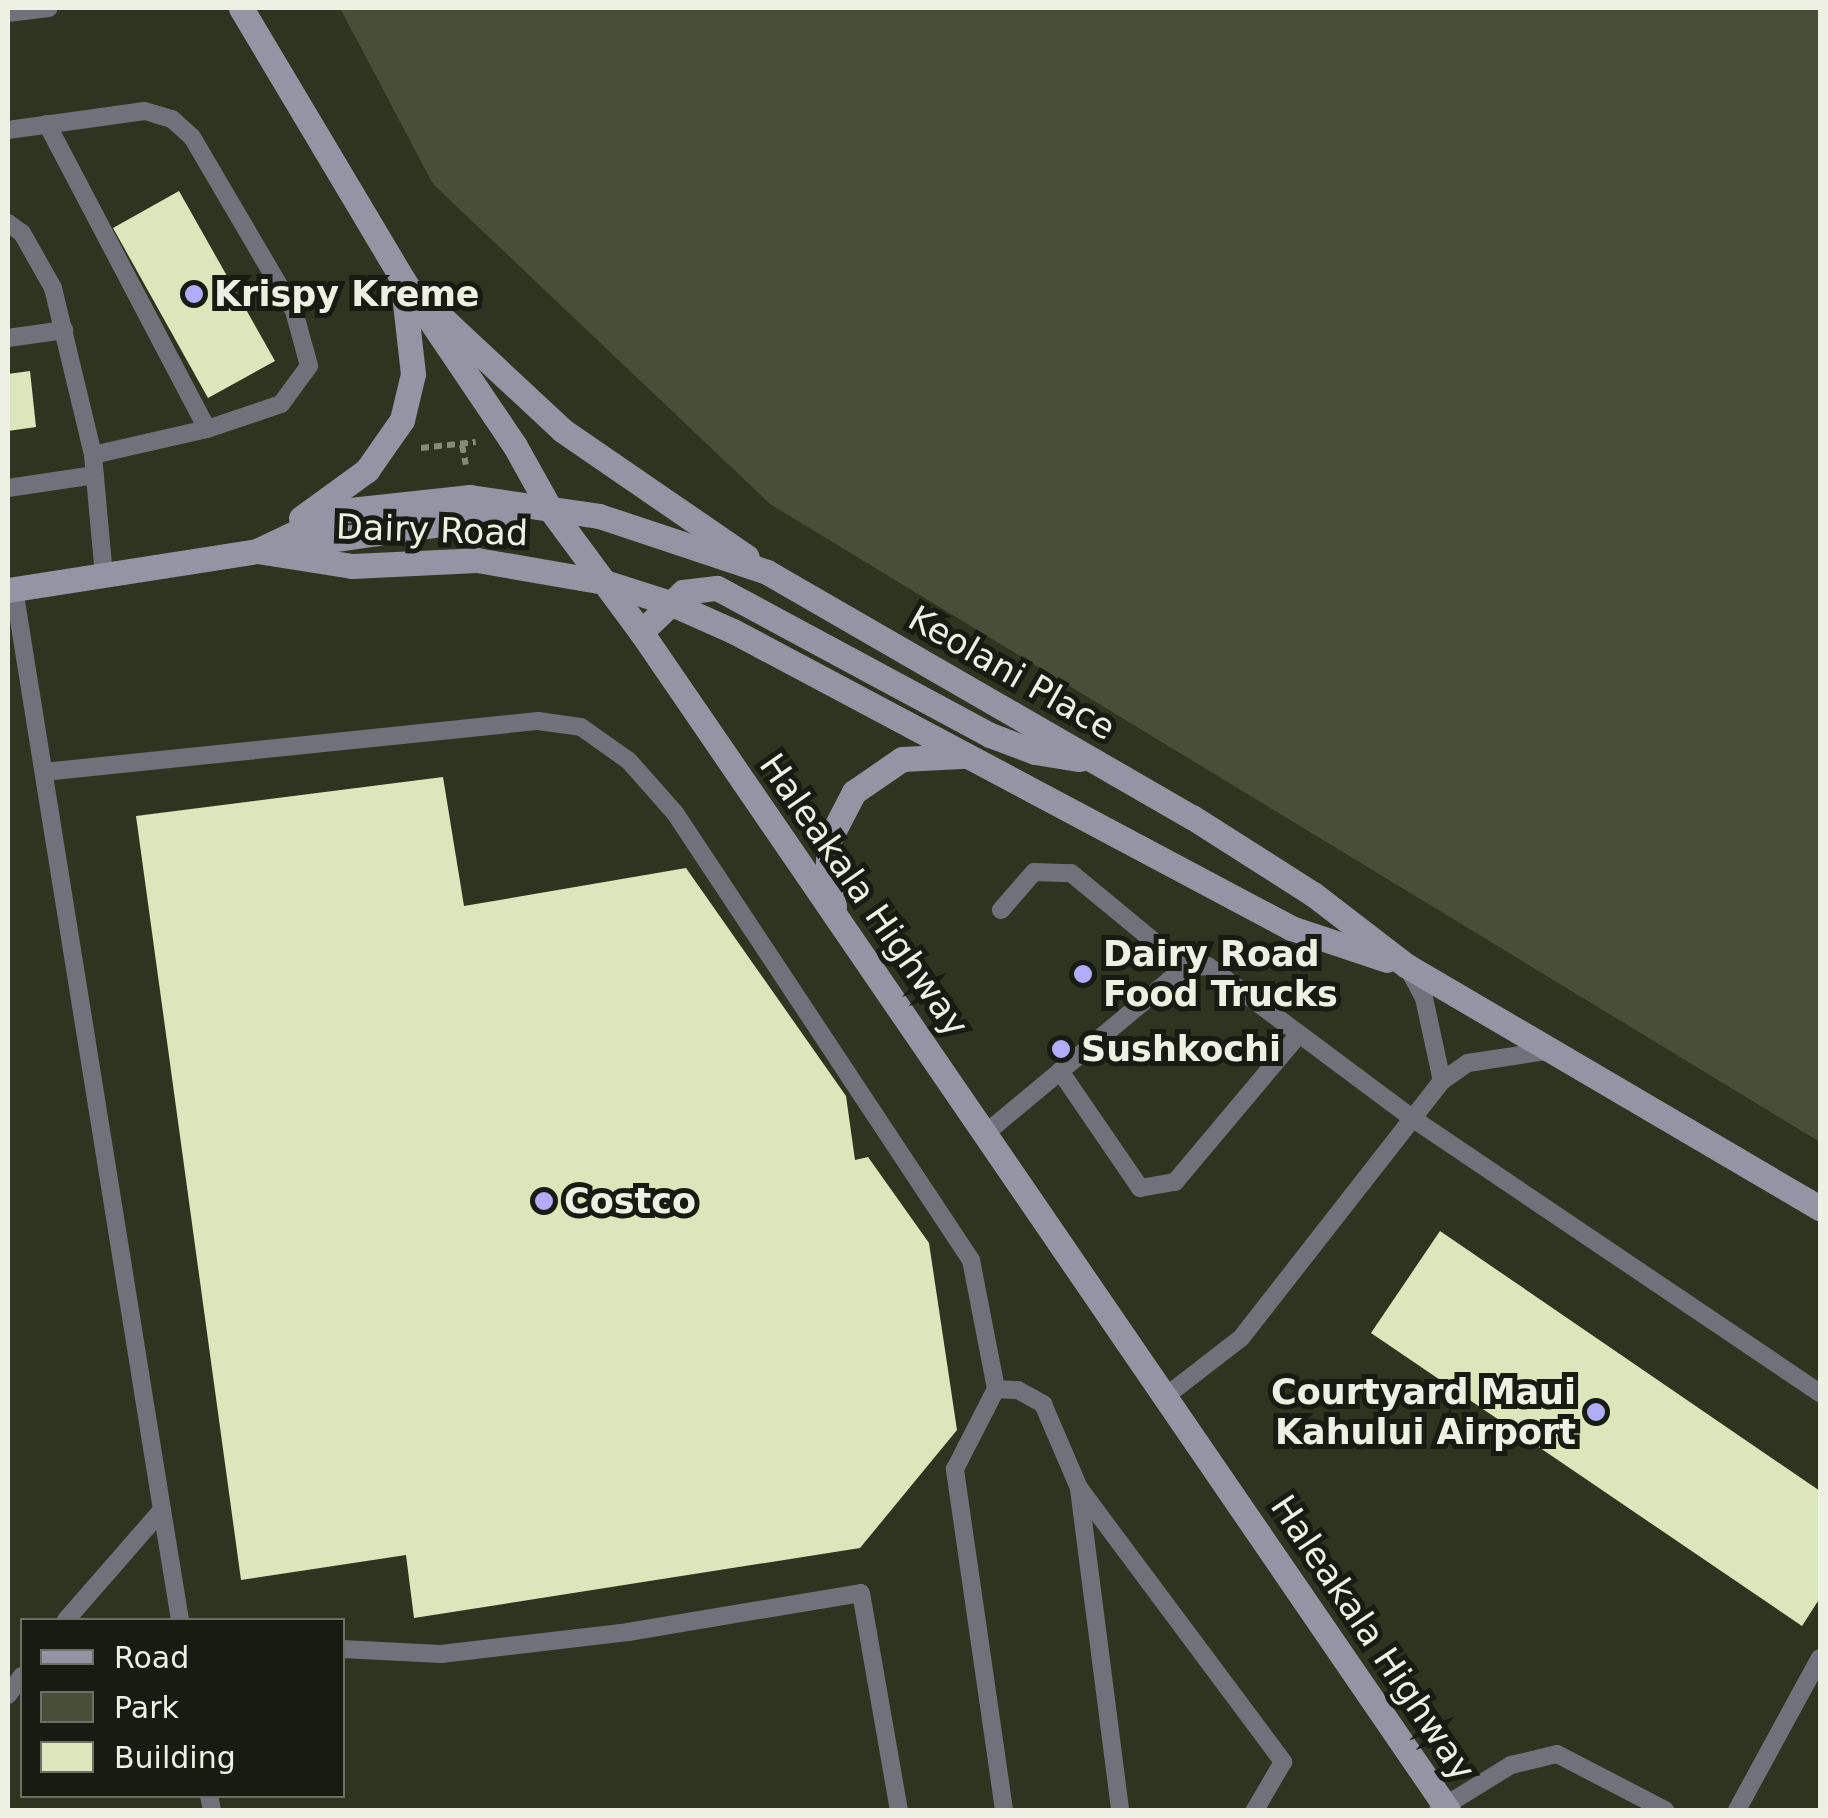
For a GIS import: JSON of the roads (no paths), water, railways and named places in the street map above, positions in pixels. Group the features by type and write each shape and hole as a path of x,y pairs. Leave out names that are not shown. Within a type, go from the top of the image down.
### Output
{"street":[{"name":"Haleakala Highway","path":"241,8 402,280 515,446 550,509 641,632 986,1133 1443,1809"},
{"path":"257,551 367,470 394,437 408,405 413,374 402,280"},
{"path":"402,280 562,430 767,572"},
{"name":"Dairy Road","path":"11,589 257,551 341,511 470,497 550,509"},
{"name":"Keolani Place","path":"550,509 599,516 767,572 1095,762 1313,894 1406,966 1820,1208"},
{"name":"Dairy Road","path":"257,551 352,566 477,560 604,582"},
{"name":"Keolani Place","path":"604,582 670,603 733,631 1291,928 1406,966"},
{"path":"641,632 670,603 694,588 722,590 990,735 1034,752 1095,762"},
{"path":"841,925 827,880 828,854 834,827 854,792 902,759 939,754 979,761"}],"lane":[{"path":"8,12 48,8"},
{"path":"8,130 145,111 172,118 192,137 294,312 309,366 281,404 207,428 93,455"},
{"path":"48,124 207,428"},
{"path":"8,223 22,233 53,288 93,455 104,575"},
{"path":"8,338 64,330"},
{"path":"8,488 95,475"},
{"path":"11,589 180,1618"},
{"path":"44,772 538,721 580,726 629,761 675,813 971,1260 996,1389 955,1469 1004,1810"},
{"path":"1001,910 1034,872 1071,873 1185,967"},
{"path":"986,1133 1185,967 1208,966 1412,1118 1820,1393"},
{"path":"1406,966 1424,998 1442,1081"},
{"path":"1060,1071 1140,1188 1175,1182 1299,1034"},
{"path":"1166,1396 1241,1338 1442,1081 1468,1063 1552,1050"},
{"path":"996,1389 1018,1390 1043,1404 1079,1488 1284,1762 1254,1810"},
{"path":"1079,1488 1120,1810"},
{"path":"68,1618 162,1510"},
{"path":"345,1649 441,1654 638,1630 861,1593 899,1810"},
{"path":"1737,1810 1820,1658"},
{"path":"1443,1809 1511,1765 1556,1754 1665,1810"}],"place":[{"name":"Krispy Kreme","path":"194,294"},
{"name":"Dairy Road Food Trucks","path":"1083,974"},
{"name":"Sushkochi","path":"1061,1049"},
{"name":"Costco","path":"544,1201"},
{"name":"Courtyard Maui Kahului Airport","path":"1596,1412"}]}
